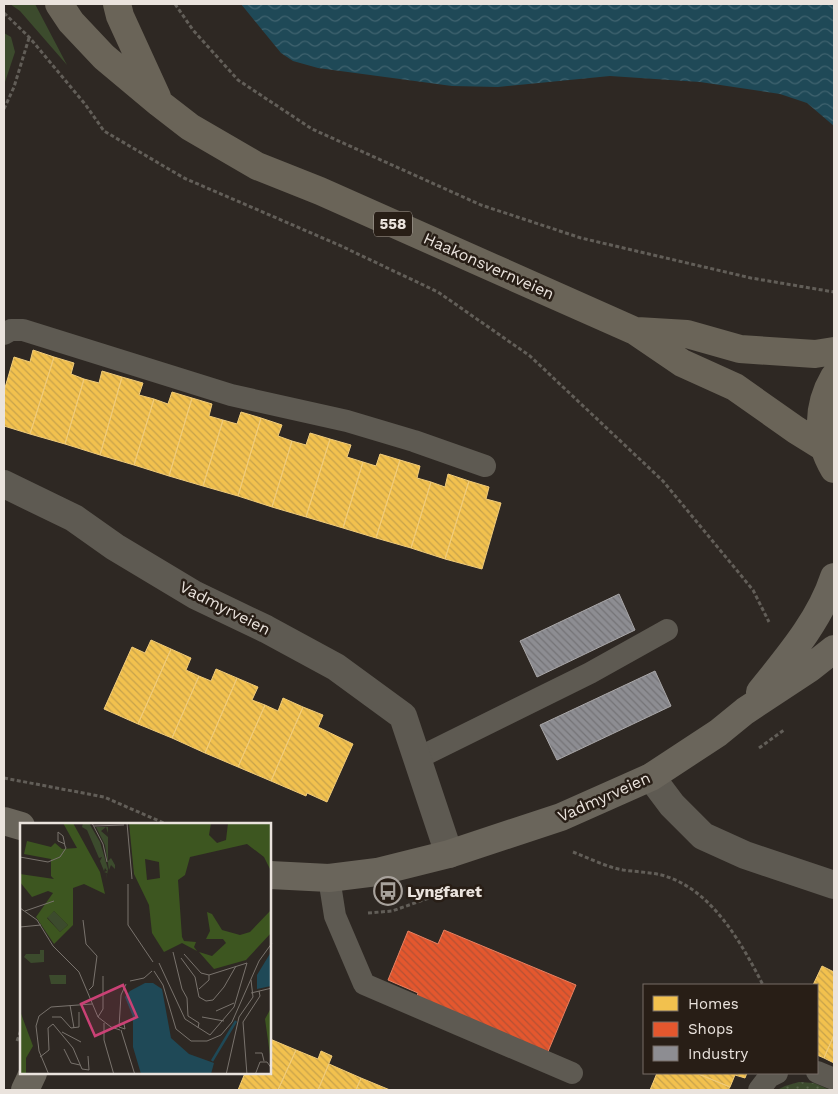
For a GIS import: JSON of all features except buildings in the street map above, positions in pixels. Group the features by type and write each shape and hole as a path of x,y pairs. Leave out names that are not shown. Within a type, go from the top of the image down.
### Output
{"main road":[{"name":"Haakonsvernveien","path":"59,4 71,22 104,57 190,127 257,166 320,191 636,331 682,363 735,387 796,430 832,464"},
{"name":"Haakonsvernveien","path":"117,4 120,16 160,103"},
{"name":"Haakonsvernveien","path":"636,331 688,334 740,349 816,354 834,351"},
{"name":"558","path":"832,464 820,419 826,391 834,377"},
{"name":"Vadmyrveien","path":"745,711 792,651 828,595 834,577"},
{"name":"Vadmyrveien","path":"271,875 329,878 377,872 449,854 561,818 651,777 718,733 745,711 810,668 834,649"},
{"path":"4,822 20,826"},
{"path":"25,1090 33,1074"}],"street":[{"name":"Vadmyrveien","path":"4,484 74,518 115,547 195,595 266,629 336,667 403,716 449,854"},
{"path":"651,777 672,806 703,836 745,855 834,885"}],"lane":[{"path":"4,334 11,330 23,330 231,395 347,421 395,435 484,466"},
{"path":"418,758 590,673 667,630"},
{"path":"329,878 334,916 364,984 572,1073"},
{"path":"818,1072 834,1079"},
{"path":"759,1090 769,1077 775,1074"}],"path":[{"path":"175,4 193,30 238,80 312,129 464,198 581,238 751,278 834,292"},
{"path":"4,13 29,37 85,104 104,131 184,178 339,245 438,292 530,356 663,481 753,590 776,636 792,651"},
{"path":"4,110 14,87 29,37"},
{"path":"4,778 104,797 164,823"},
{"path":"565,849 606,865 623,870 645,872 666,877 686,886 711,906 735,934 762,984"}],"green space":[{"path":"10,4 35,4 67,65 20,11"},
{"path":"4,33 11,37 15,52 4,85"},
{"path":"799,1082 814,1083 830,1090 777,1090"}],"water":[{"path":"241,4 834,4 834,126 807,103 780,94 700,82 610,76 498,87 452,86 318,68 293,61 281,53"}],"place":[{"name":"Lyngfaret","path":"388,891"}]}
